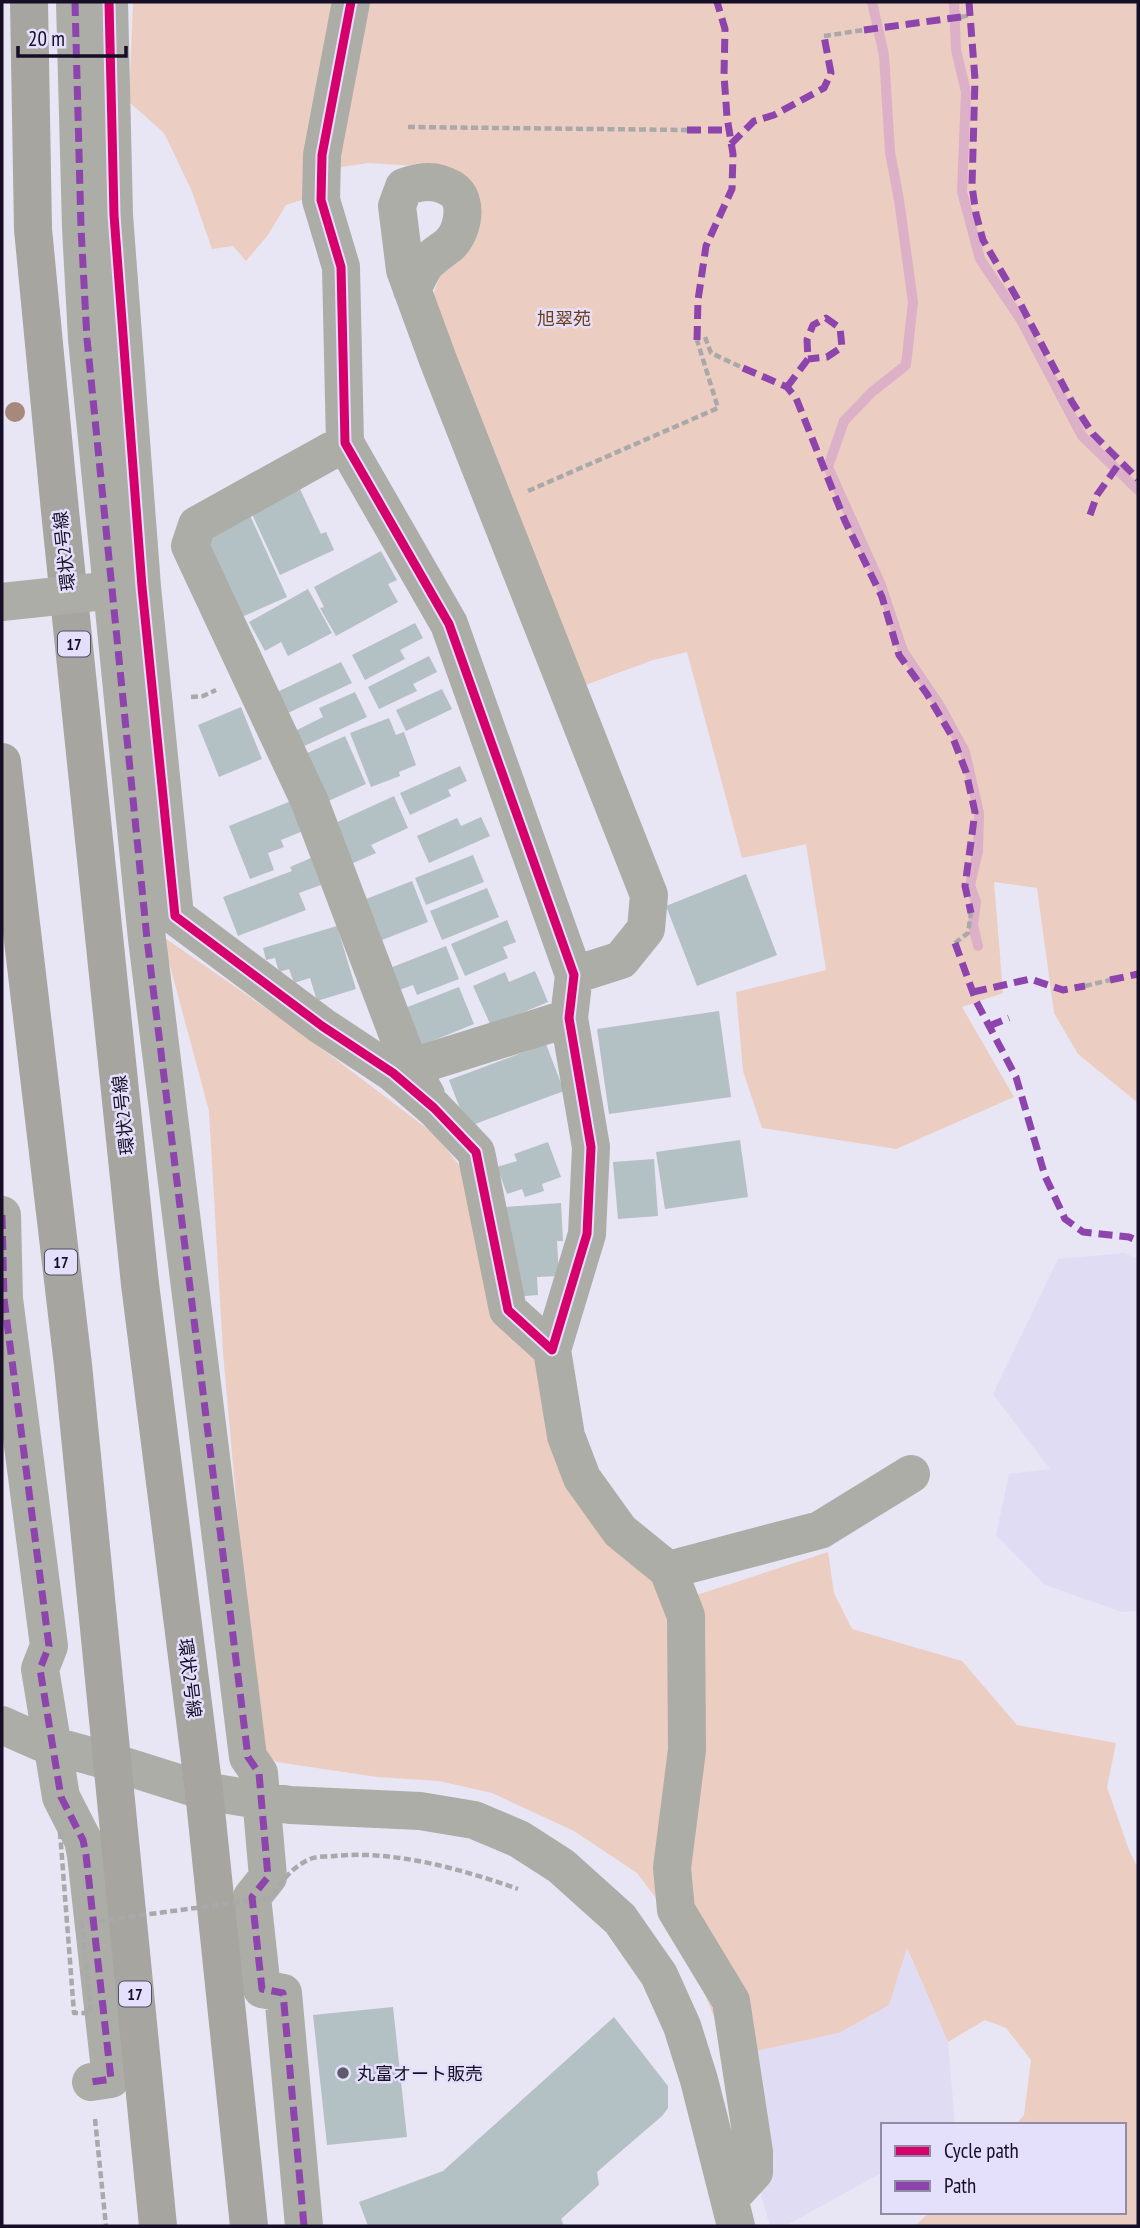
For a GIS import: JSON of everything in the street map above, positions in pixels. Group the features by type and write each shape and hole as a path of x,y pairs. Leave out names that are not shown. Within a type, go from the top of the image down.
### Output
{"main road":[{"name":"環状2号線","path":"29,2 33,229 60,511 139,1271 204,1791 249,2226"},
{"name":"17","path":"2,762 5,819 73,1365 158,2226"}],"street":[{"path":"75,2 87,340 147,939 248,1757 259,1773 263,1800 268,1877 252,1897 262,1989 283,1993 304,2226"},
{"path":"109,2 114,215 137,588 175,916 322,1026 402,1070 477,1152 508,1310 552,1350"},
{"path":"351,2 322,155 321,200 341,267 345,443 449,624 574,975 569,1018 591,1147 587,1234 552,1350 566,1436 582,1478 620,1531 668,1570 686,1616 687,1750 672,1868 677,1910 731,2001 754,2152 754,2172 732,2213"},
{"path":"412,290 649,895 646,929 621,960 574,975"},
{"path":"345,443 197,525 190,546 309,800 402,1070"},
{"path":"2,602 137,588"},
{"path":"402,1070 569,1018"},
{"path":"2,1215 5,1299 50,1646 40,1670 61,1797 83,1840 88,1868 111,2079 91,2082"},
{"path":"668,1570 820,1530 911,1474"},
{"path":"2,1724 52,1745 204,1791 290,1805 420,1811 474,1820 519,1839 561,1866 620,1919 659,1975 682,2026 696,2069 732,2213"}],"path":[{"path":"961,17 971,15"},
{"path":"824,36 864,30"},
{"path":"408,127 687,130"},
{"path":"705,337 711,353 743,368"},
{"path":"495,506 718,408 696,340"},
{"path":"955,943 968,933 971,913"},
{"path":"1085,986 1110,980"},
{"path":"60,1832 74,2012 91,2012 82,1923 271,1898 285,1876 313,1858 356,1854 415,1862 478,1875 517,1889"},
{"path":"91,2082 106,2226"}],"shaded area":[{"path":"1124,1253 1138,1259 1138,1611 1122,1612 1045,1585 996,1535 1009,1474 1050,1469 993,1394 1058,1259"},
{"path":"906,1947 948,2042 955,2123 881,2123 881,2173 785,2226 770,2226 758,2185 743,2054 839,2033"}],"green space":[{"name":"旭翠苑","path":"133,2 1138,2 1138,1103 1078,1054 1054,1013 1037,888 994,882 1003,993 962,1007 1014,1097 896,1149 762,1128 743,1071 736,992 826,970 806,844 742,858 687,652 653,660 580,687 432,299 441,270 475,232 434,167 368,163 341,167 308,198 286,205 268,235 246,261 233,246 212,249 191,189 164,133 129,102"},
{"path":"162,936 293,1027 437,1136 464,1172 543,1366 647,1559 663,1606 828,1552 834,1593 852,1629 962,1661 1017,1725 1116,1743 1107,1787 1138,1868 1138,2226 915,2226 928,2214 1126,2214 1126,2123 1018,2123 1024,2115 1031,2060 1006,2028 985,2020 948,2042 907,1948 889,2005 839,2033 743,2054 720,2032 693,1964 666,1911 637,1873 574,1831 492,1793 439,1781 377,1777 277,1762 259,1751 223,1353 209,1111"}],"building":[{"path":"300,489 321,534 326,532 334,550 280,575 251,512"},
{"path":"249,513 287,597 237,619 203,544"},
{"path":"381,551 397,580 388,584 398,602 336,636 320,608 324,607 314,587"},
{"path":"308,589 332,633 288,656 281,642 265,651 249,622"},
{"path":"415,623 423,638 400,650 405,659 365,680 352,655"},
{"path":"429,656 437,672 413,684 417,691 379,709 368,687"},
{"path":"341,662 352,683 288,713 277,692"},
{"path":"442,689 452,709 406,731 396,710"},
{"path":"355,692 367,717 300,748 293,732 323,717 319,708"},
{"path":"241,707 262,759 219,777 198,725"},
{"path":"389,718 396,735 404,732 416,765 399,772 400,776 371,787 350,733"},
{"path":"345,736 366,784 324,803 303,755"},
{"path":"460,766 467,781 448,790 451,796 410,815 400,793"},
{"path":"394,796 408,828 371,845 376,853 351,864 333,824"},
{"path":"291,801 303,831 281,840 284,847 268,853 274,870 250,879 229,826"},
{"path":"481,817 490,836 429,863 417,836 457,818 461,826"},
{"path":"473,855 484,882 426,905 415,878"},
{"path":"311,858 321,885 299,893 306,910 238,936 223,897 292,871 290,867"},
{"path":"746,874 777,955 697,986 666,906"},
{"path":"412,881 428,922 382,940 366,899"},
{"path":"487,888 499,917 442,940 430,911"},
{"path":"507,920 516,942 503,947 508,958 465,976 451,944"},
{"path":"337,926 356,989 317,1001 310,978 294,983 289,969 279,972 275,958 266,960 263,948"},
{"path":"446,946 459,979 417,995 413,985 399,990 390,968"},
{"path":"535,971 548,1002 491,1026 473,986 505,972 509,982"},
{"path":"459,987 474,1024 420,1046 405,1008"},
{"path":"719,1011 731,1097 609,1114 597,1029"},
{"path":"546,1044 564,1091 467,1127 449,1080"},
{"path":"740,1140 748,1197 665,1209 656,1152"},
{"path":"548,1142 561,1177 542,1184 544,1191 525,1197 522,1189 507,1194 497,1167 517,1161 514,1154"},
{"path":"654,1159 658,1216 618,1219 613,1162"},
{"path":"561,1203 563,1241 557,1241 559,1276 537,1277 538,1295 512,1297 506,1207"},
{"path":"393,2007 407,2137 327,2145 313,2015"},
{"path":"614,2017 668,2086 668,2108 597,2172 599,2185 561,2219 564,2226 368,2226 359,2202 443,2171"}],"waterway":[{"path":"872,2 884,55 890,152 913,302 906,365 872,392 844,421 828,467 881,585 903,651 940,706 965,752 979,813 978,851 970,885 976,902 973,925 978,946"},
{"path":"954,2 956,50 966,92 962,192 980,259 1021,320 1082,436 1138,490"}],"marked path":[{"path":"75,2 87,339 147,939 248,1757 259,1773 268,1877 252,1897 262,1989 283,1993 304,2226"},
{"path":"697,340 698,300 706,246 732,189 733,154 724,75 725,29 717,2"},
{"path":"969,2 975,79 972,186 983,240 1072,402 1093,434 1138,479"},
{"path":"864,30 961,17"},
{"path":"731,144 754,121 774,115 824,88 831,73 824,36"},
{"path":"687,130 729,130"},
{"path":"787,387 808,359 807,340 813,325 826,318 840,328 842,347 827,357 808,359"},
{"path":"743,368 787,387 796,398 845,521 882,597 899,655 927,694 953,738 966,772 975,812 965,886 971,913"},
{"path":"1090,515 1097,495 1121,461"},
{"path":"955,943 976,1001 1016,1077 1045,1176 1065,1219 1083,1232 1129,1237 1138,1241"},
{"path":"1110,980 1138,974"},
{"path":"973,992 1030,979 1063,990 1085,986"},
{"path":"989,1026 1009,1018"},
{"path":"2,1215 4,1299 49,1646 40,1669 61,1797 83,1840 86,1855 111,2079 91,2082"}],"cycle path":[{"path":"109,2 114,215 142,587 175,916 322,1026 393,1073 434,1108 476,1152 508,1310 552,1350 587,1234 591,1147 569,1018 574,975 449,624 345,443 341,267 321,200 322,155 351,2"}],"place":[{"name":"丸富オート販売","path":"343,2073"}]}
